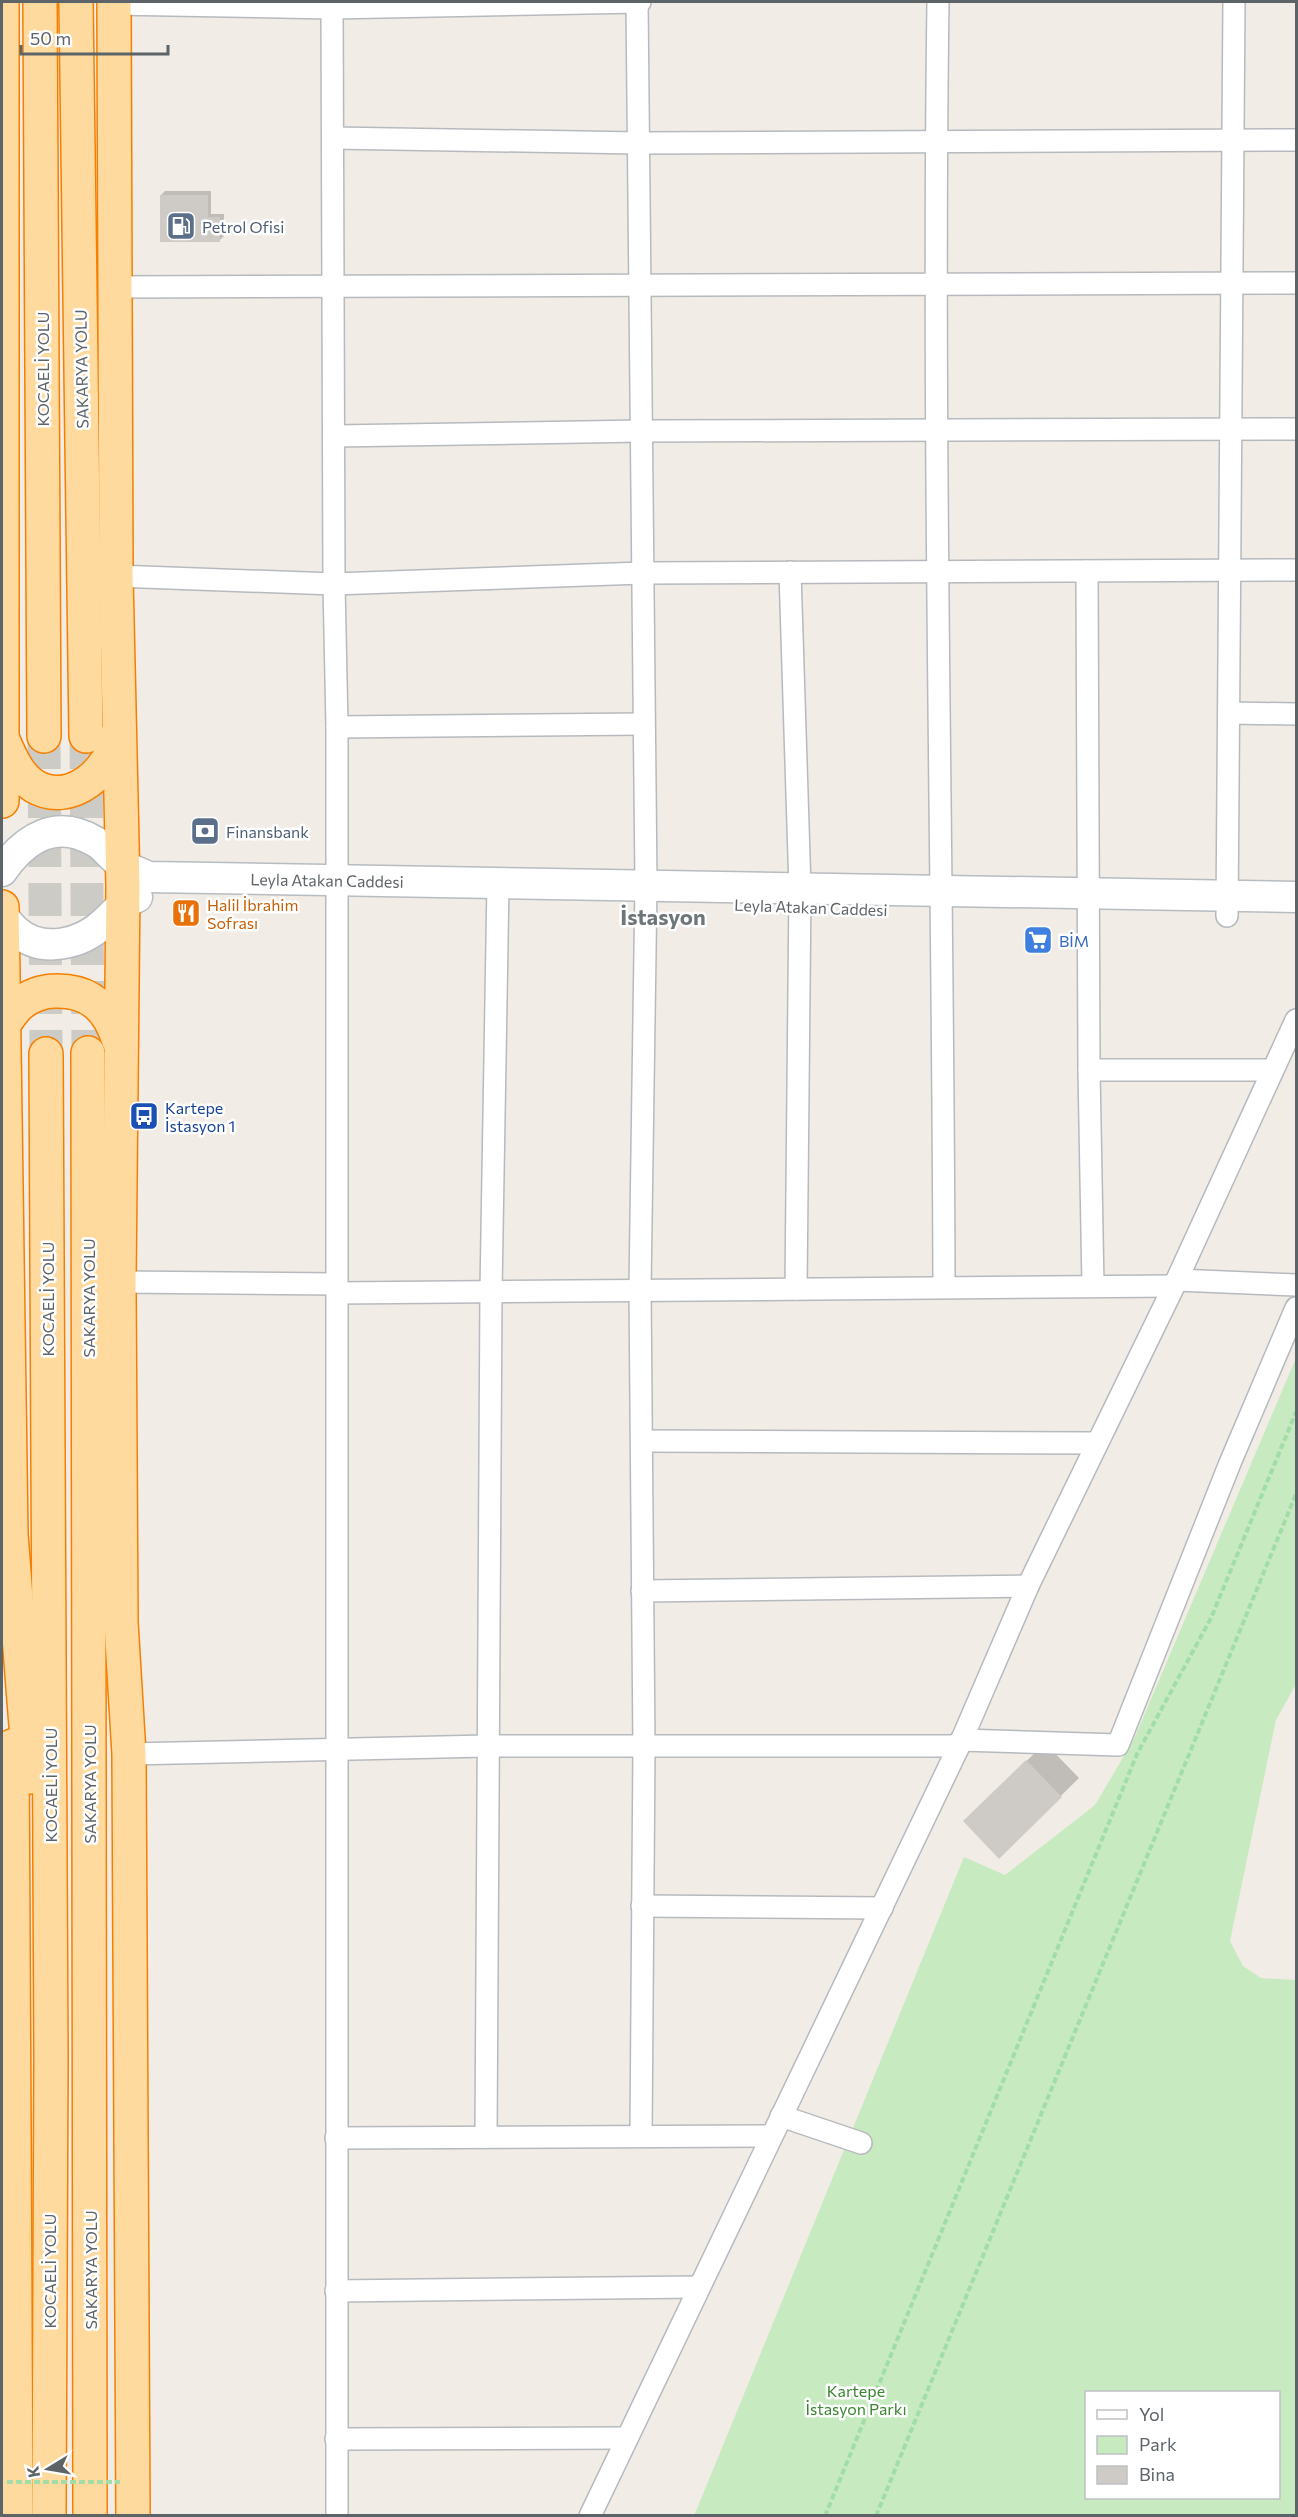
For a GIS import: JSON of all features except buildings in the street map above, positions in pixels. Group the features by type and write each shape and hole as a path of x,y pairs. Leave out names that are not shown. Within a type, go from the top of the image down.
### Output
{"highway":[{"path":"2,2 2,801"},
{"name":"KOCAELİ YOLU","path":"39,2 44,736"},
{"name":"SAKARYA YOLU","path":"76,2 86,736"},
{"path":"114,3 116,576 122,804 142,885 122,969 121,1047 122,1622 129,1754 133,2516"},
{"path":"2,738 15,766 35,787 64,791 91,780 110,757 115,747 120,710"},
{"path":"2,907 11,1534 16,2516"},
{"path":"2,1026 20,1004 33,996 50,991 74,992 93,999 102,1007 113,1022 121,1047"},
{"name":"SAKARYA YOLU","path":"88,1053 90,2516"},
{"name":"KOCAELİ YOLU","path":"46,1054 51,2059 50,2516"},
{"path":"11,1534 51,2059"},
{"path":"90,2071 122,1622"},
{"path":"91,2425 109,2322 131,2047"},
{"path":"4,2479 8,2516"}],"main road":[{"path":"2,871 15,852 28,841 42,834 61,831 97,842 142,885 91,933 63,944 50,945 30,940 17,932 2,915"},
{"name":"Leyla Atakan Caddesi","path":"142,885 1227,906 1296,917"},
{"name":"Leyla Atakan Caddesi","path":"1227,906 1296,897"}],"street":[{"path":"114,3 332,5 639,2 639,285 646,893 640,1289 644,1746 641,2136"},
{"path":"938,2 937,572 943,901 944,1287"},
{"path":"1227,906 1234,2"},
{"path":"332,5 334,584 337,727 337,2516"},
{"path":"333,138 638,143 1296,140"},
{"path":"115,287 1296,283"},
{"path":"335,436 641,431 1296,429"},
{"path":"116,576 334,584 642,573 1296,570"},
{"path":"1087,571 1089,1070 1093,1286"},
{"path":"790,572 800,898 796,1288"},
{"path":"1229,713 1296,714"},
{"path":"337,727 644,724"},
{"path":"486,2137 486,1746 498,891"},
{"path":"590,2516 960,1743 1028,1586 1175,1283 1296,1020"},
{"path":"1089,1070 1272,1070"},
{"path":"120,1282 491,1291 1093,1286 1175,1283 1296,1285"},
{"path":"129,1754 486,1746 960,1743 1118,1745 1230,1463 1296,1308"},
{"path":"643,1441 1096,1443"},
{"path":"642,1591 1028,1586"},
{"path":"642,1906 882,1908"},
{"path":"781,2116 861,2143"},
{"path":"336,2138 771,2136"},
{"path":"336,2291 698,2287"},
{"path":"336,2439 627,2438"}],"path":[{"path":"825,2516 1137,1754 1211,1618 1296,1412"},
{"path":"876,2516 1296,1494"},
{"path":"4,2479 120,2482"}],"green space":[{"name":"Kartepe İstasyon Parkı","path":"1296,1358 1296,1684 1276,1720 1230,1941 1243,1966 1261,1978 1296,1980 1296,2515 694,2516 964,1857 1005,1875 1095,1805 1134,1739"}],"tunnel":[{"path":"44,736 46,1054"},
{"path":"86,736 88,1053"}],"place":[{"name":"Petrol Ofisi","path":"181,226"},
{"name":"Finansbank","path":"205,831"},
{"name":"Halil İbrahim Sofrası","path":"186,913"},
{"name":"BİM","path":"1038,940"},
{"name":"Kartepe İstasyon 1","path":"144,1116"}],"district":[{"name":"İstasyon","path":"663,916"}]}
